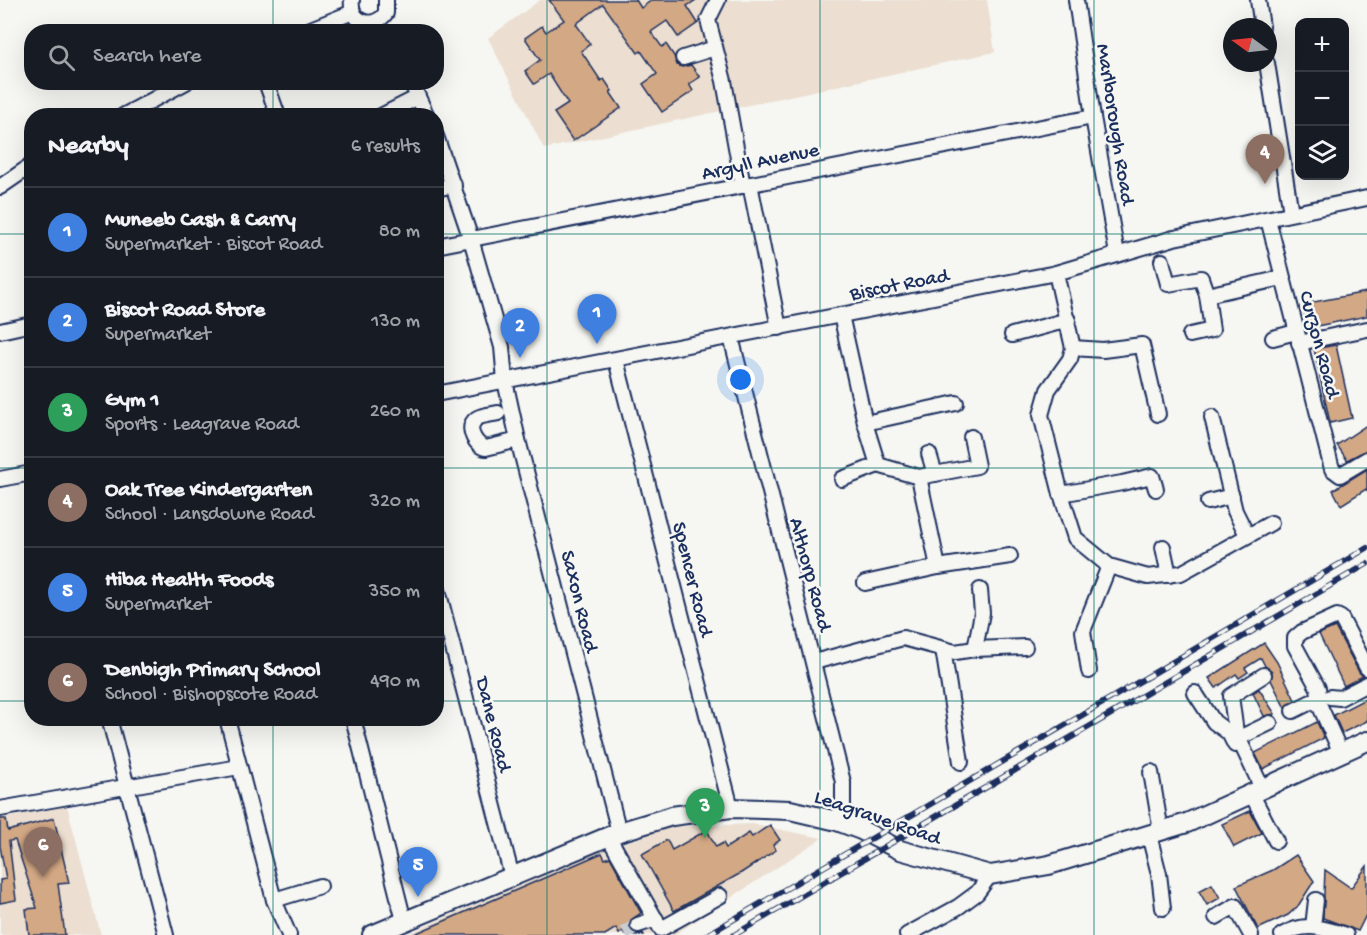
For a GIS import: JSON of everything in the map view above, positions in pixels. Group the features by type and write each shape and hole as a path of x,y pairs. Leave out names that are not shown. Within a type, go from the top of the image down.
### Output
{"main road":[{"name":"Leagrave Road","path":"372,935 614,834 672,816 731,808 790,810 837,821 861,830 900,850 990,875 1049,865 1188,823 1367,742"}],"street":[{"path":"381,24 386,13 386,0"},
{"path":"718,0 708,20 724,81 779,328"},
{"name":"Marlborough Road","path":"1076,0 1093,117 1117,254"},
{"path":"1257,0 1260,18"},
{"path":"318,24 352,6 356,17 371,24"},
{"path":"683,58 715,48"},
{"path":"1268,72 1291,213"},
{"path":"138,108 171,90"},
{"path":"269,90 275,108"},
{"path":"415,90 423,108"},
{"path":"397,108 418,97"},
{"name":"Argyll Avenue","path":"444,244 1093,117"},
{"name":"Saxon Road","path":"444,159 471,238 502,347 505,381 518,440 614,834 656,919"},
{"path":"0,187 24,170"},
{"path":"444,187 453,185"},
{"name":"Biscot Road","path":"444,392 1056,273 1174,238 1367,198"},
{"name":"Curzon Road","path":"1268,219 1332,469 1340,475 1367,459"},
{"path":"1162,261 1168,284 1201,278 1207,295 1212,330 1190,335"},
{"path":"1056,273 1073,348 1070,359 1048,390 1041,415 1075,538 1109,566 1148,577 1180,573 1271,523"},
{"path":"1207,295 1282,278"},
{"path":"841,315 878,465"},
{"path":"1012,335 1068,320"},
{"path":"0,331 24,326"},
{"path":"1273,338 1367,329"},
{"name":"Althorp Road","path":"731,337 843,782 843,804 837,821"},
{"path":"1073,348 1103,350 1142,345 1158,414"},
{"name":"Spencer Road","path":"616,360 731,808"},
{"path":"866,423 956,403"},
{"path":"498,413 473,421 471,425 475,442 486,448 518,440"},
{"path":"1212,417 1235,511 1247,535"},
{"path":"842,479 878,465 919,477 977,466 971,438"},
{"path":"929,454 935,474"},
{"path":"0,479 24,474"},
{"path":"1061,494 1152,476 1156,489"},
{"path":"919,477 938,567"},
{"path":"1208,502 1232,496"},
{"path":"1163,547 1169,575"},
{"path":"865,583 938,567 1010,556"},
{"path":"1089,671 1083,631 1109,566"},
{"path":"975,649 982,613 980,590"},
{"name":"Dane Road","path":"444,613 512,877"},
{"path":"1341,753 1324,700 1295,646 1295,638 1333,616 1341,618 1367,668"},
{"path":"814,662 903,638 955,652 1025,647"},
{"path":"943,649 961,762"},
{"path":"1264,675 1231,696 1236,733 1276,841"},
{"path":"1293,711 1311,702 1340,698 1367,684"},
{"path":"1195,693 1214,722 1229,734 1257,791"},
{"path":"1239,738 1270,723"},
{"path":"111,726 166,935"},
{"path":"229,726 274,900 290,935"},
{"path":"355,726 405,921"},
{"path":"0,809 239,767"},
{"path":"1151,772 1158,874 1163,908"},
{"path":"907,935 958,907 977,893 990,875"},
{"path":"274,900 320,886"},
{"path":"638,925 656,919 662,929 720,896"},
{"path":"1314,927 1316,900"},
{"path":"1216,916 1235,906 1251,935"},
{"path":"1282,935 1303,926 1346,935"}],"shaded area":[{"path":"540,0 987,0 995,52 544,149 488,38"},
{"path":"67,806 101,935 0,935 0,819"},
{"path":"753,824 822,838 674,935 405,935 590,855 670,827"}],"building":[{"path":"549,0 636,0 641,8 652,0 696,0 687,6 698,23 678,37 667,21 651,32 662,47 666,44 677,65 682,67 691,65 700,77 689,84 693,91 662,112 643,84 657,74 641,51 638,53 603,4 576,24 590,44 581,51 601,81 604,79 621,108 573,141 554,113 568,104 549,74 534,84 525,71 540,60 525,38 542,26 546,32 564,20"},
{"path":"1367,292 1367,316 1307,328 1303,304"},
{"path":"1336,345 1352,418 1330,423 1314,349"},
{"path":"1367,425 1367,450 1347,460 1337,445"},
{"path":"1367,469 1367,491 1366,489 1341,505 1333,490"},
{"path":"1335,627 1363,676 1344,686 1319,634"},
{"path":"1264,643 1277,662 1295,700 1285,708 1271,680 1272,671 1265,666 1261,658 1245,668 1248,672 1239,678 1236,674 1216,688 1209,678"},
{"path":"1259,689 1275,714 1264,716 1253,693"},
{"path":"1367,698 1367,721 1342,733 1334,715"},
{"path":"1317,722 1324,738 1263,769 1255,753"},
{"path":"1250,811 1262,833 1234,847 1222,824"},
{"path":"54,818 69,883 58,884 65,935 29,935 26,909 37,908 15,840 9,841 16,900 0,903 0,880 6,879 0,846 0,819 6,819 8,831"},
{"path":"770,825 780,840 773,845 776,850 674,911 642,854 667,840 672,850 707,830 716,847 723,843 726,848 749,833 752,837"},
{"path":"602,853 605,859 610,857 641,913 631,920 630,928 636,934 643,933 644,935 625,935 623,931 619,934 616,928 605,935 412,935"},
{"path":"1296,855 1314,881 1298,906 1288,915 1258,929 1236,886 1273,870"},
{"path":"1367,866 1367,913 1358,931 1323,918 1325,870 1351,888"},
{"path":"1212,884 1220,898 1207,905 1199,891"}],"tunnel":[{"path":"624,933 638,925"}],"railway":[{"path":"707,935 1367,548"},
{"path":"734,935 1367,564"}],"place":[{"name":"Oak Tree Kindergarten","path":"1265,184"},
{"name":"Muneeb Cash & Carry","path":"597,344"},
{"name":"Biscot Road Store","path":"520,358"},
{"name":"Gym 1","path":"705,838"},
{"name":"Denbigh Primary School","path":"43,877"},
{"name":"Hiba Health Foods","path":"418,897"}]}
